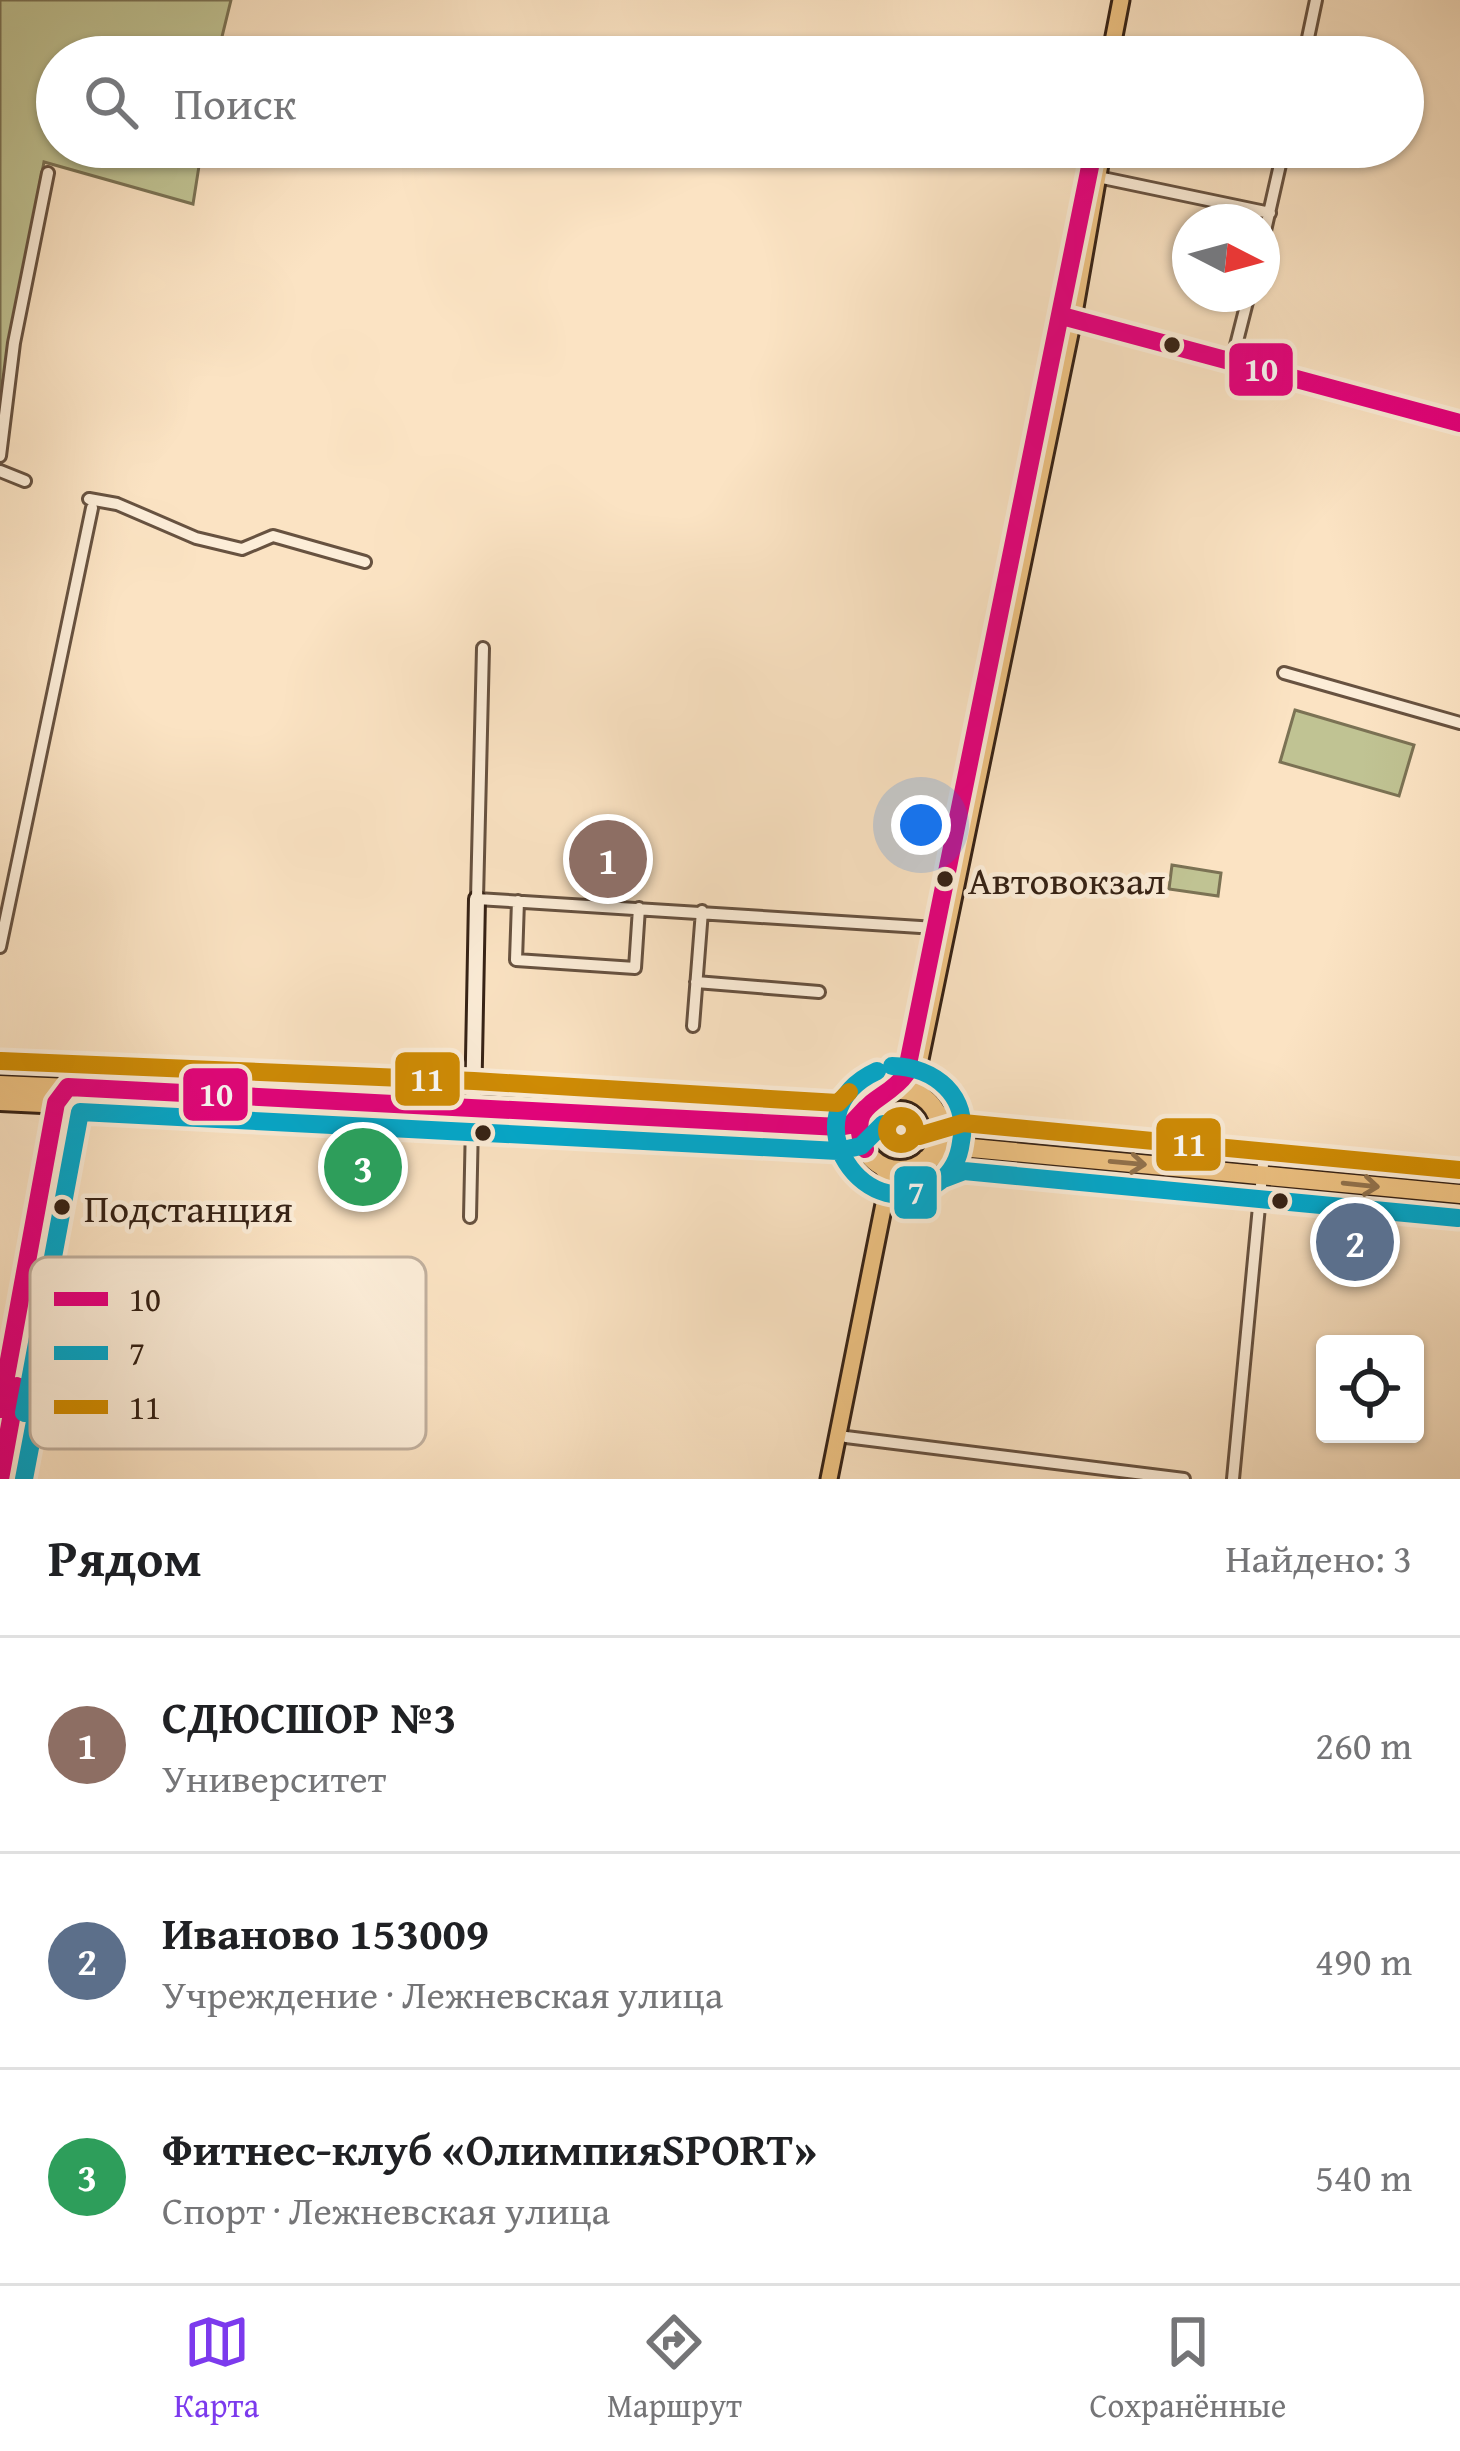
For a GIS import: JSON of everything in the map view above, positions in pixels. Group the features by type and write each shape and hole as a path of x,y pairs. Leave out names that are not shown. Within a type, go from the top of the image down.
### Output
{"highway":[{"path":"0,1085 64,1097"},
{"path":"0,1101 64,1097 839,1126 850,1125 891,1090 914,1093 950,1124 964,1127 1460,1174"},
{"path":"866,1108 860,1131 872,1158"},
{"path":"920,1163 939,1138 933,1108"},
{"path":"472,1113 838,1141 897,1170 961,1147 1460,1194"}],"main road":[{"path":"1118,36 1125,0"},
{"path":"933,1108 919,1090 917,1074 1094,168"},
{"path":"891,1090 906,1074 1098,168"},
{"path":"1068,313 1460,418"},
{"path":"472,1113 477,899"},
{"path":"31,1257 64,1097"},
{"path":"37,1257 64,1097"},
{"path":"842,1436 886,1194 886,1173 872,1158"},
{"path":"833,1479 894,1195 903,1175 920,1163"},
{"path":"0,1409 30,1263"},
{"path":"0,1479 30,1300"}],"street":[{"path":"1308,36 1316,0"},
{"path":"1272,204 1280,168"},
{"path":"0,456 14,343 48,173"},
{"path":"1098,177 1227,204"},
{"path":"1233,357 1244,312"},
{"path":"0,470 26,481"},
{"path":"0,947 91,503 116,504 196,538 242,549 273,536 365,562"},
{"path":"483,648 477,899 936,928"},
{"path":"1284,673 1460,723"},
{"path":"518,901 516,960 635,968 639,908"},
{"path":"693,1026 702,911"},
{"path":"696,982 819,992"},
{"path":"470,1217 472,1113"},
{"path":"1234,1479 1264,1154"},
{"path":"842,1436 1184,1479"}],"green space":[{"path":"0,0 231,0 222,36 36,36 36,168 43,168 0,397"},
{"path":"65,168 199,168 193,204"},
{"path":"1295,710 1414,745 1399,796 1280,762"},
{"path":"1172,865 1221,873 1218,896 1169,889"}],"transit line":[{"name":"10","path":"865,1149 860,1133 863,1112 906,1074 1090,168"},
{"name":"10","path":"1062,316 1460,423"},
{"name":"11","path":"1,1061 474,1081 838,1103 849,1092"},
{"name":"7","path":"877,1071 850,1090 837,1114 837,1139 847,1163 864,1182 887,1193 913,1194 940,1181 955,1164 961,1142 960,1111 935,1078 892,1066"},
{"name":"10","path":"0,1409 56,1103 68,1087 839,1127 850,1125 866,1108"},
{"name":"7","path":"53,1257 80,1112 838,1151 861,1146 883,1124"},
{"name":"11","path":"901,1116 911,1120 915,1130 911,1140 901,1144 891,1140 887,1130 891,1120 901,1116"},
{"name":"11","path":"919,1136 963,1123 1460,1170"},
{"name":"7","path":"935,1182 964,1171 1458,1218"},
{"name":"7","path":"24,1413 30,1381"},
{"name":"10","path":"0,1479 17,1386"},
{"name":"7","path":"24,1479 30,1448"}],"place":[{"name":"СДЮСШОР №3","path":"608,859"},
{"name":"Автовокзал","path":"945,879"},
{"name":"Фитнес-клуб «ОлимпияSPORT»","path":"363,1167"},
{"name":"Подстанция","path":"62,1207"},
{"name":"Иваново 153009","path":"1355,1242"}]}
